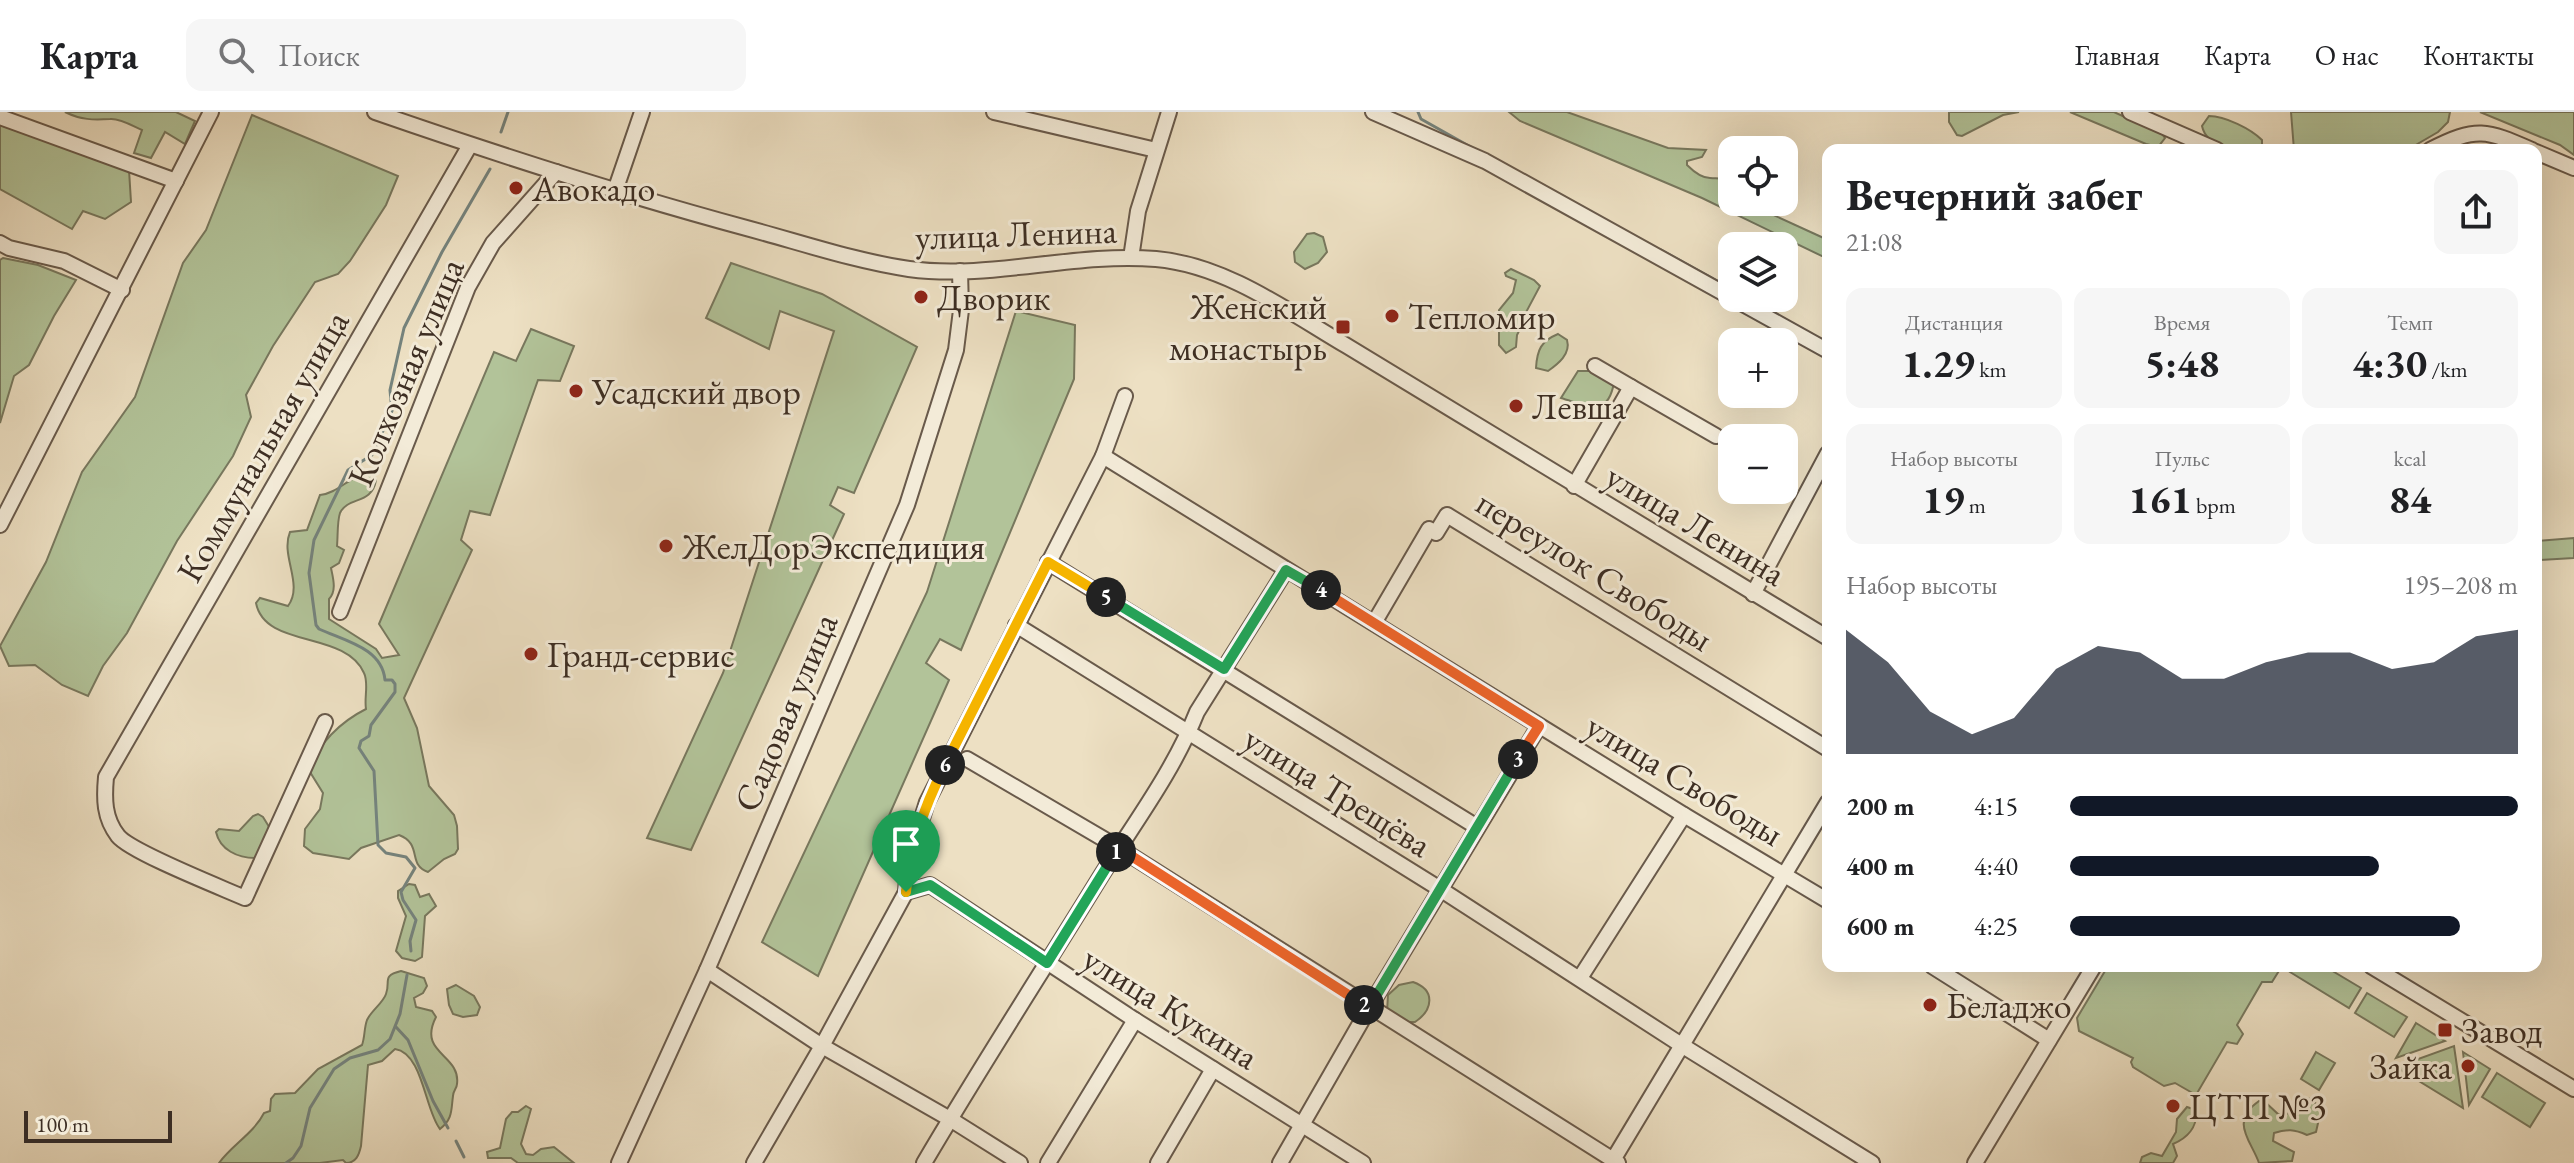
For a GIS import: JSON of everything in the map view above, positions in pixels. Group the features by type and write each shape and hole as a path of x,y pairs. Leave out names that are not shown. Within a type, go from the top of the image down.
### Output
{"street":[{"path":"0,525 211,112"},
{"name":"улица Ленина","path":"375,112 615,191 858,258 910,269 960,271 1131,258 1185,264 1237,284 1270,301 1822,634"},
{"path":"615,191 642,112"},
{"path":"994,112 1156,150"},
{"path":"1131,258 1138,211 1169,112"},
{"path":"1373,112 1485,161 1822,348"},
{"path":"2130,112 2203,144"},
{"path":"0,117 176,181"},
{"path":"2443,144 2464,134 2478,132 2518,144"},
{"name":"Коммунальная улица","path":"325,722 245,898 125,843 109,821 104,800 106,777 470,145"},
{"path":"2542,154 2574,168"},
{"name":"Колхозная улица","path":"340,612 468,287 493,243 556,172"},
{"path":"0,243 64,261 122,290"},
{"name":"Садовая улица","path":"619,1163 707,970 907,505 956,350 961,310 960,271"},
{"path":"1595,366 1716,436"},
{"name":"улица Ленина","path":"1574,486 1631,387"},
{"path":"754,1163 906,892 908,864 927,802 1103,456 1125,396"},
{"name":"улица Свободы","path":"1103,456 1822,897"},
{"path":"1753,594 1822,464"},
{"name":"переулок Свободы","path":"1374,623 1429,529 1436,533 1447,515 1822,745"},
{"path":"1048,562 1477,827"},
{"path":"924,1163 1156,793 1197,712 1286,570"},
{"name":"улица Трещёва","path":"1016,625 1872,1163"},
{"path":"1280,1163 1369,1008 1539,726"},
{"path":"967,759 1119,848 1611,1161 1822,812"},
{"path":"1580,978 1684,815"},
{"name":"улица Кукина","path":"906,892 930,885 1135,1020 1363,1163"},
{"path":"707,970 822,1046 1020,1163"},
{"path":"1941,972 2049,1040"},
{"path":"1975,1163 2090,972"},
{"path":"2381,972 2574,1089"},
{"path":"1048,1163 1135,1020"},
{"path":"1158,1163 1213,1069"}],"green space":[{"path":"65,112 176,112 195,121 185,144 165,132 151,158 134,153 142,130 118,120 87,119"},
{"path":"1509,112 1567,112 1668,148 1706,150 1702,157 1687,161 1687,165 1700,175 1718,179 1718,206 1520,121"},
{"path":"1949,112 2019,112 2003,115 1962,136 1957,135 1949,122"},
{"path":"2070,112 2114,112 2165,138 2160,144 2146,144"},
{"path":"2291,112 2450,112 2448,122 2438,132 2417,144 2294,144"},
{"path":"2480,112 2574,112 2574,155 2560,145"},
{"path":"252,115 398,176 386,205 350,261 338,274 315,282 273,346 246,395 251,417 233,456 177,541 127,633 103,666 88,696 62,685 35,665 9,666 0,646 46,562 82,472 135,397 183,263 206,230"},
{"path":"2209,116 2230,121 2251,132 2262,140 2262,144 2218,144 2205,134 2202,126"},
{"path":"0,125 129,170 131,202 105,219 83,211 72,229 0,189"},
{"path":"1739,216 1776,216 1822,237 1822,256 1798,244 1798,232 1772,232"},
{"path":"1307,234 1323,237 1327,252 1318,263 1305,269 1295,262 1294,252"},
{"path":"0,260 38,265 76,280 29,365 14,376 0,423"},
{"path":"731,263 822,294 917,347 854,493 838,487 830,505 844,514 691,850 647,838 723,673 834,331 780,311 769,349 706,318"},
{"path":"1511,269 1540,286 1524,316 1530,318 1528,327 1520,329 1516,347 1506,353 1499,345 1499,310 1513,293 1516,280 1505,273"},
{"path":"1016,311 1075,325 1074,379 961,650 940,639 926,663 949,680 818,976 762,942 927,592"},
{"path":"531,329 574,346 560,381 538,380 490,515 470,511 461,540 472,550 404,698 417,728 429,786 454,815 458,849 428,872 418,865 411,844 399,835 361,848 349,859 313,853 304,846 305,829 320,809 323,793 310,772 318,752 331,734 366,709 365,677 354,660 340,650 274,627 262,617 256,603 260,598 288,606 294,589 288,551 290,532 307,530 320,495 369,473 376,480 374,488 365,497 348,504 340,513 337,546 344,550 339,563 331,568 334,588 329,599 329,619 376,649 382,658 399,655 379,624 494,352 516,361"},
{"path":"1558,334 1567,340 1565,354 1548,371 1536,368 1541,347"},
{"path":"1578,371 1590,371 1614,382 1607,402 1594,407 1561,398"},
{"path":"2574,538 2574,558 2542,560 2542,541"},
{"path":"258,814 271,830 265,846 255,858 236,855 221,844 216,832 219,829 239,831"},
{"path":"409,884 415,885 420,897 429,894 436,906 425,916 422,957 415,961 402,958 396,951 406,916 398,891"},
{"path":"401,971 424,978 427,986 423,993 414,998 416,1007 432,1011 436,1017 432,1039 456,1074 457,1085 447,1122 440,1129 418,1071 404,1053 395,1049 382,1061 368,1065 361,1146 352,1162 219,1163 255,1127 264,1113 270,1111 271,1099 275,1094 295,1093 318,1069 362,1045 367,1020 384,997 389,977"},
{"path":"2104,972 2278,972 2272,982 2262,982 2237,1025 2243,1034 2237,1044 2227,1042 2196,1095 2175,1083 2164,1086 2133,1067 2133,1058 2079,1031 2077,1018"},
{"path":"2290,972 2334,972 2361,988 2349,1008"},
{"path":"1413,982 1426,990 1429,1000 1426,1012 1415,1022 1399,1022 1387,1012 1388,995 1399,985"},
{"path":"456,985 474,996 480,1007 477,1015 463,1017 453,1014 447,989"},
{"path":"2367,993 2407,1017 2394,1037 2355,1013"},
{"path":"2416,1023 2445,1041 2396,1058"},
{"path":"2454,1046 2463,1108 2396,1067"},
{"path":"2316,1052 2335,1063 2319,1090 2301,1079"},
{"path":"2463,1052 2490,1069 2469,1105"},
{"path":"2497,1073 2545,1103 2530,1127 2482,1097"},
{"path":"2303,1098 2312,1099 2321,1110 2316,1132 2307,1135 2290,1130 2274,1133 2273,1141 2294,1152 2292,1161 2259,1163 2245,1131 2245,1116 2259,1101 2264,1101 2278,1114 2286,1115"},
{"path":"526,1106 531,1109 521,1144 526,1154 533,1155 541,1149 554,1147 574,1163 518,1163 511,1158 488,1158 487,1152 500,1148 506,1119 512,1112"},
{"path":"2187,1107 2196,1110 2195,1122 2183,1139 2173,1144 2177,1156 2173,1163 2140,1163 2142,1157 2151,1153 2162,1156 2176,1132 2177,1119"}],"waterway":[{"path":"501,132 508,112"},
{"path":"1418,112 1421,119 1476,150"},
{"path":"411,951 410,941 416,920 401,892 415,868 406,857 386,853 378,845 374,771 359,748 395,692 395,684 392,680 385,680 382,669 370,653 319,629 309,573 314,540 348,470 372,455 392,411 390,390 404,328 442,252 490,169"},
{"path":"1661,250 1717,281"},
{"path":"286,1163 301,1146 310,1108 334,1069 350,1058 378,1050 390,1039 400,1014 407,975"},
{"path":"396,1027 408,1040 433,1101 448,1128"},
{"path":"456,1141 464,1157"}],"place":[{"name":"Авокадо","path":"516,188"},
{"name":"Дворик","path":"921,297"},
{"name":"Тепломир","path":"1392,316"},
{"name":"Женский монастырь","path":"1343,327"},
{"name":"Усадский двор","path":"576,391"},
{"name":"Левша","path":"1516,406"},
{"name":"ЖелДорЭкспедиция","path":"666,546"},
{"name":"Гранд-сервис","path":"531,654"},
{"name":"Беладжо","path":"1930,1005"},
{"name":"Завод","path":"2445,1030"},
{"name":"Зайка","path":"2468,1066"},
{"name":"ЦТП №3","path":"2173,1106"}],"route":[{"path":"1048,562 1224,669 1286,570 1539,726 1369,1008 1119,848 1047,963 930,885 906,892 908,864 927,802 1048,562"}]}
